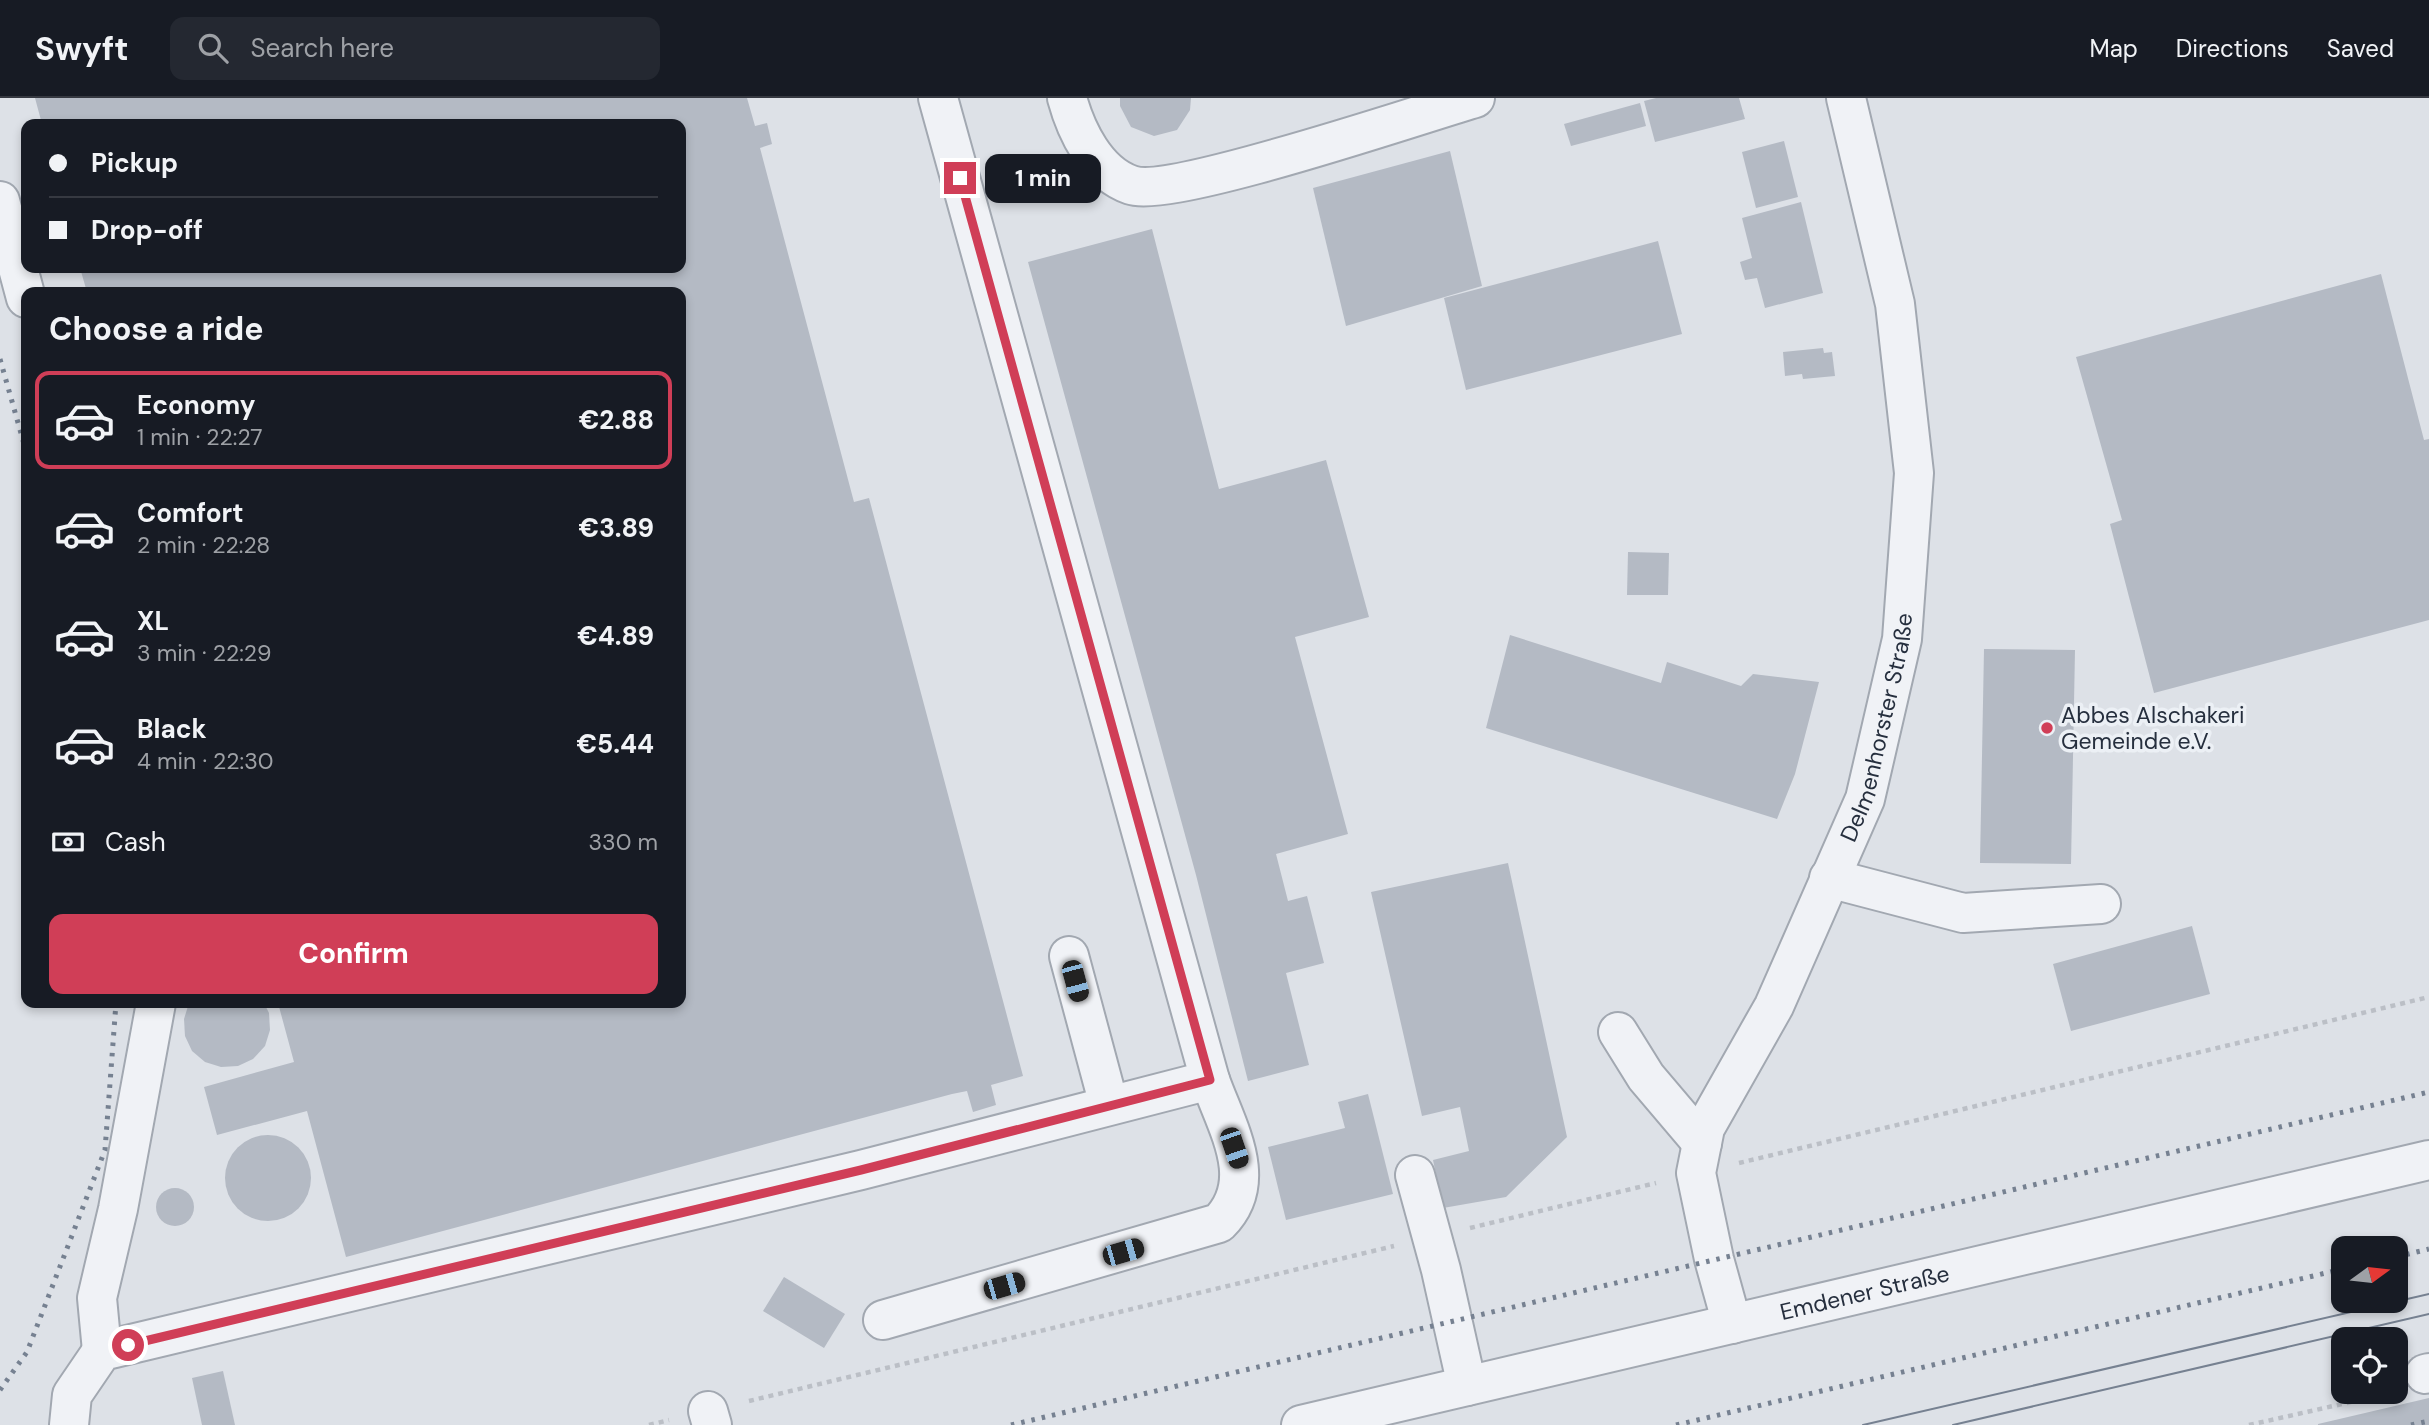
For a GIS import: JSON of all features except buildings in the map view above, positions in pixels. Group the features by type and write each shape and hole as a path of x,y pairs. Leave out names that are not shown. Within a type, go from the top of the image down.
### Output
{"street":[{"path":"883,1320 1219,1223 1233,1209 1240,1194 1241,1171 1210,1080 938,98"},
{"path":"1068,98 1072,116 1089,150 1110,173 1132,186 1161,186 1220,173 1475,98"},
{"name":"Delmenhorster Straße","path":"1699,1158 1705,1128 1774,1006 1865,799 1902,639 1914,473 1895,304 1846,98"},
{"path":"0,201 23,287"},
{"path":"1829,878 1963,913 2101,904"},
{"path":"1069,956 1109,1105"},
{"path":"69,1425 72,1395 102,1351 97,1298 118,1209 155,1008"},
{"path":"1618,1032 1699,1158 1714,1258 1732,1324"},
{"path":"102,1351 861,1170 1210,1080"},
{"name":"Emdener Straße","path":"1301,1425 2429,1160"},
{"path":"1415,1175 1467,1386"}],"path":[{"path":"649,1425 710,1418 1432,1237 1699,1158 2429,998"},
{"path":"2249,1425 2416,1379"}],"tram line":[{"path":"1863,1425 2429,1294"},
{"path":"1953,1425 2429,1314"}],"railway":[{"path":"0,359 21,433"},
{"path":"0,1390 27,1352 105,1150 116,1008"},
{"path":"1011,1425 2429,1092"},
{"path":"2408,1254 2429,1249"},
{"path":"1676,1425 2331,1272"},
{"path":"2411,1425 2429,1421"}],"place":[{"name":"Abbes Alschakeri Gemeinde e.V.","path":"2047,728"}],"route":[{"path":"128,1345 861,1170 1210,1080 960,178"}]}
